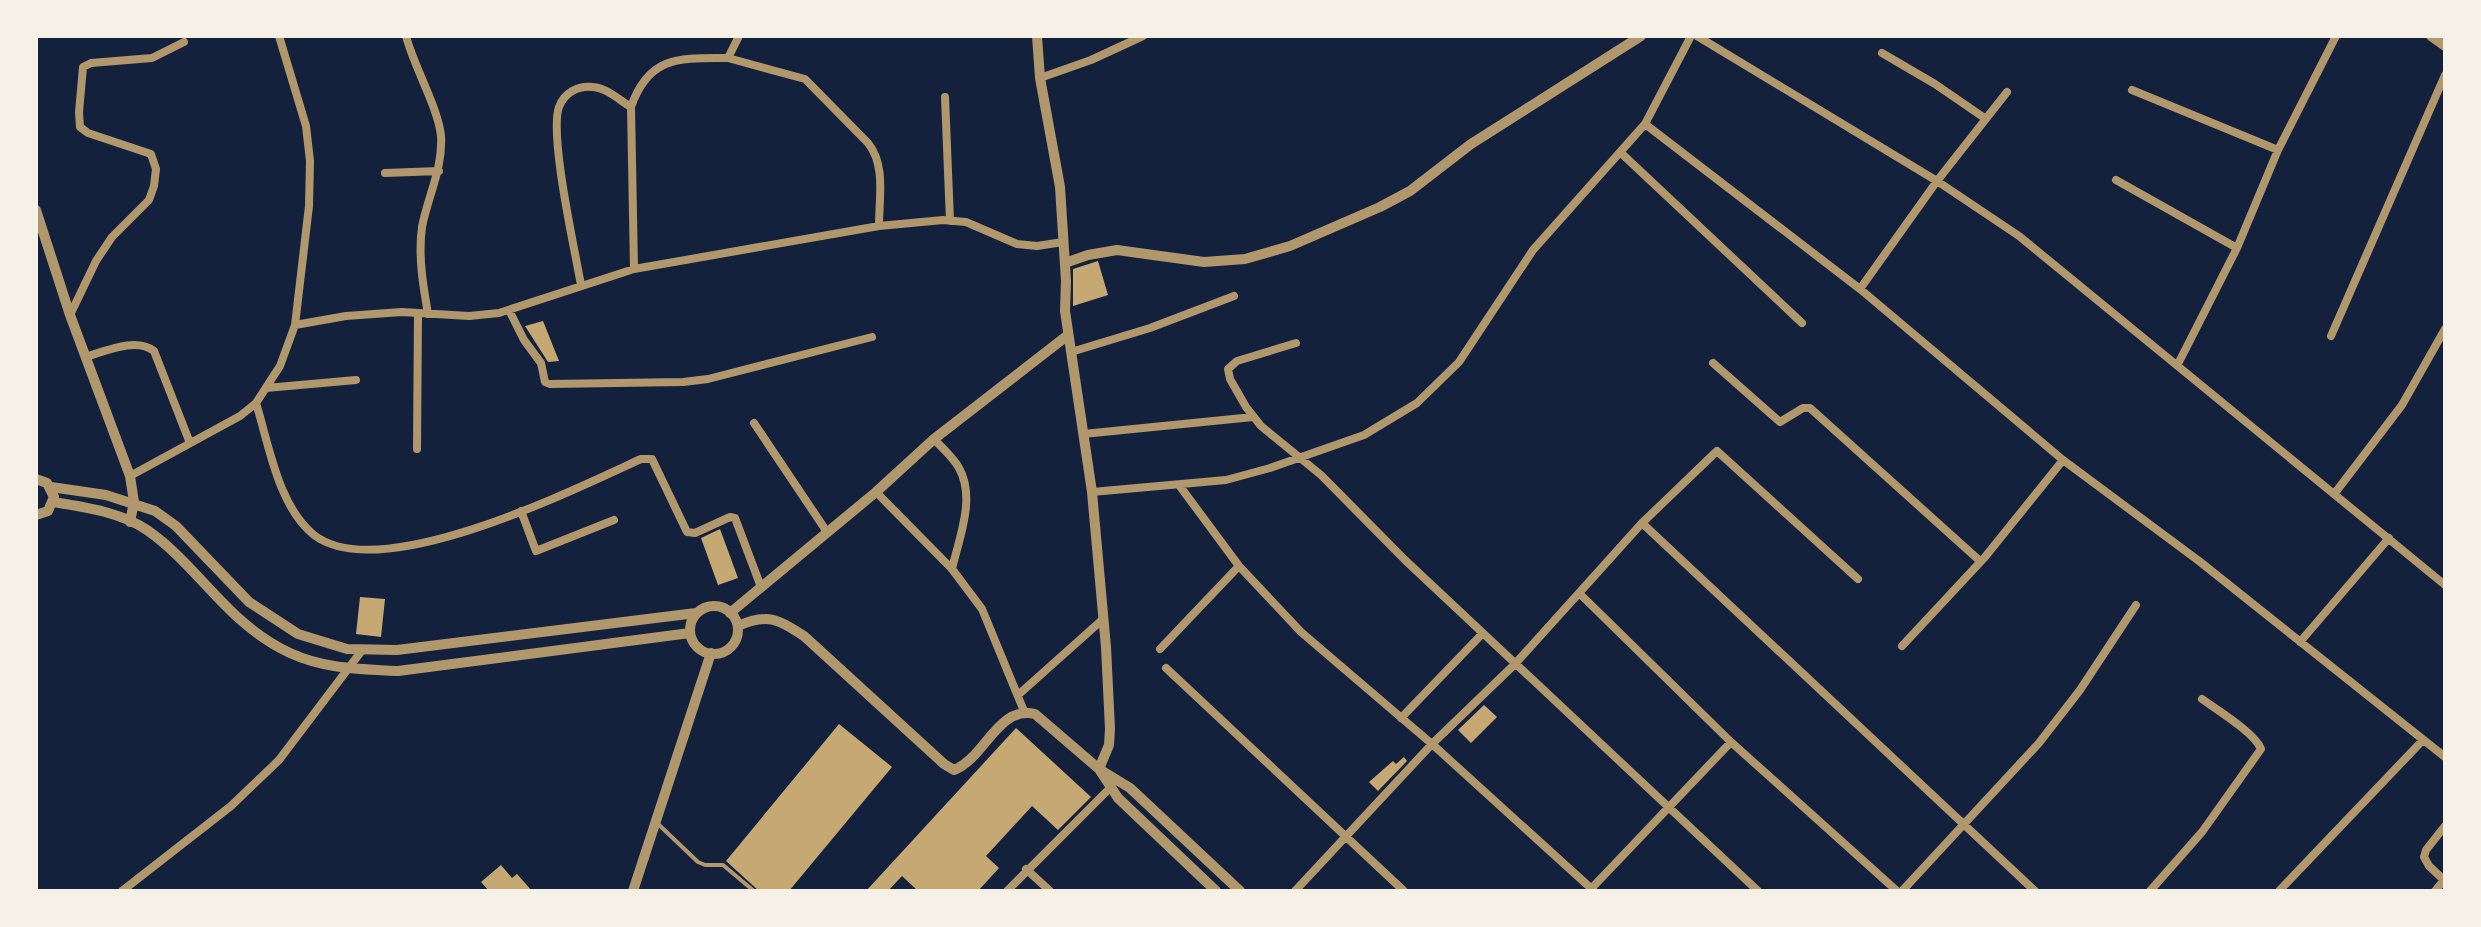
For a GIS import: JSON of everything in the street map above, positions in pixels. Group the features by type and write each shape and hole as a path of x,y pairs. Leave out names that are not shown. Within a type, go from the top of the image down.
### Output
{"street":[{"path":"130,476 240,416 256,403 280,366 295,325 309,206 310,161 299,95 279,36"},
{"path":"406,36 416,70 437,115 441,145 439,171 422,227 423,313 417,449"},
{"path":"728,58 739,36"},
{"path":"1037,36 1040,78 1060,187 1068,335 1092,492 1110,729 1106,757 1099,769"},
{"path":"1040,78 1091,60 1143,36"},
{"path":"1065,263 1117,250 1174,260 1245,259 1290,246 1410,191 1471,144 1641,36"},
{"path":"1092,492 1226,480 1301,459 1364,435 1417,403 1459,362 1533,250 1645,124 1691,36"},
{"path":"1697,36 1937,181 2019,236 2445,585"},
{"path":"2178,364 2237,248 2278,150 2336,36"},
{"path":"2431,36 2445,46"},
{"path":"70,315 96,261 112,237 149,200 156,169 155,160 145,150 88,133 80,127 83,67 91,63 152,58 184,42"},
{"path":"1882,53 1986,119"},
{"path":"634,269 631,107 644,80 654,69 685,58 728,58 805,79 874,151 880,173 879,226"},
{"path":"2331,336 2445,75"},
{"path":"581,285 556,127 557,110 571,91 582,87 603,89 631,107"},
{"path":"2132,90 2278,150"},
{"path":"1860,289 1937,181 2007,92"},
{"path":"945,97 950,221"},
{"path":"1645,124 1860,289 2063,460 2199,561 2445,757"},
{"path":"1620,152 1802,323"},
{"path":"385,173 439,171"},
{"path":"2116,180 2237,248"},
{"path":"36,210 70,315 130,476 134,502 130,522"},
{"path":"295,325 346,316 423,313 469,316 509,310 634,269 879,226 966,222 1017,244 1037,246 1063,242"},
{"path":"1071,352 1150,328 1234,296"},
{"path":"509,310 524,340 541,363 545,382 550,384 708,379 872,337"},
{"path":"2335,493 2402,405 2445,329"},
{"path":"730,613 876,492 934,439 1068,335"},
{"path":"1296,343 1237,361 1228,369 1230,379 1253,417 1758,891"},
{"path":"85,357 134,344 147,345 154,351 190,443"},
{"path":"1713,363 1777,421 1786,421 1803,408 1810,408 1980,561"},
{"path":"266,388 356,380"},
{"path":"256,403 282,488 297,516 314,535 337,548 363,551 393,549 466,531 521,511 641,459 652,459 687,532 695,533 730,517 735,518 761,587"},
{"path":"1083,434 1253,417"},
{"path":"754,423 827,532"},
{"path":"934,439 959,469 966,492 966,510 952,569"},
{"path":"1295,891 1432,744 1515,664 1642,523 1714,451 1720,451 1858,579"},
{"path":"1902,646 1980,561 2063,460"},
{"path":"37,478 51,487 134,502 155,511 176,526 249,602 269,617 298,634 347,649 397,650 696,613 712,607 730,613 738,626 732,646 725,651 711,653 699,648 690,633 691,621 696,613"},
{"path":"1179,485 1239,566 1301,632 1432,744 1591,890 1667,806 1731,742"},
{"path":"36,515 48,511 53,502 51,487"},
{"path":"876,492 952,569 982,609 1024,711"},
{"path":"53,502 130,522 162,542 235,618 289,653 319,663 349,669 398,671 690,633"},
{"path":"521,511 536,551 614,520"},
{"path":"1642,523 2035,891"},
{"path":"2300,642 2389,538"},
{"path":"1160,649 1239,566"},
{"path":"1579,593 1731,742 1899,891 2039,743 2080,690 2136,605"},
{"path":"738,626 766,618 779,621 804,636 954,770 967,763 1008,719 1024,711 1035,714 1099,769 1130,788 1240,891"},
{"path":"1018,695 1102,620"},
{"path":"1401,718 1483,633"},
{"path":"122,891 231,806 279,760 363,649"},
{"path":"633,891 711,653"},
{"path":"1166,668 1404,891"},
{"path":"2150,891 2202,832 2261,749 2251,735 2202,699"},
{"path":"2279,891 2423,740"},
{"path":"1099,769 1110,788 1216,891"},
{"path":"1007,891 1110,788"},
{"path":"2435,891 2444,881 2424,857 2445,826"},
{"path":"1026,869 1050,891"}],"lane":[{"path":"655,822 698,862 723,865 754,891"}],"building":[{"path":"1098,261 1108,295 1073,306 1073,269"},
{"path":"543,321 559,361 548,362 525,326"},
{"path":"720,529 738,578 718,585 701,538"},
{"path":"360,597 385,599 381,637 356,634"},
{"path":"1484,705 1497,717 1471,743 1458,730"},
{"path":"839,724 892,767 789,891 759,891 726,861"},
{"path":"1016,728 1091,797 1058,830 1032,806 986,856 999,868 978,891 918,891 902,876 888,891 866,891"},
{"path":"1404,757 1407,761 1378,791 1369,782 1393,761 1396,764"},
{"path":"501,865 512,878 517,874 532,891 489,891 481,882"}]}
